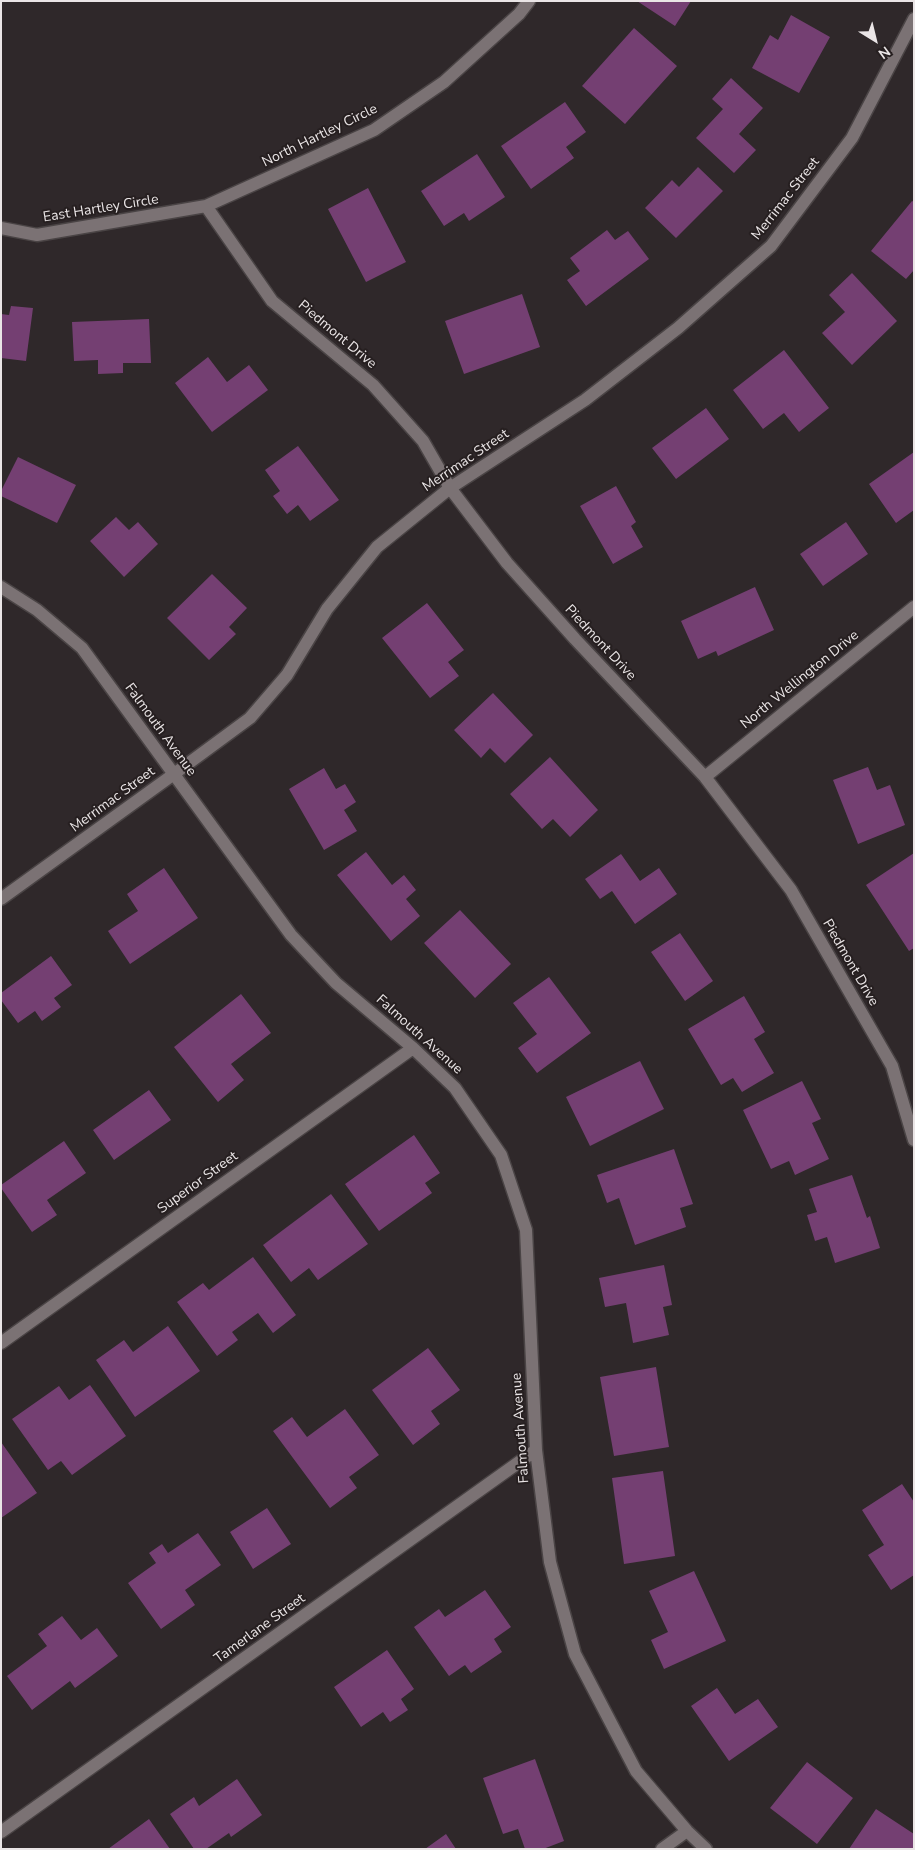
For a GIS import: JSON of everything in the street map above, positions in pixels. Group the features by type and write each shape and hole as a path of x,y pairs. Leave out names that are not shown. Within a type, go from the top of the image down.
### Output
{"street":[{"name":"North Hartley Circle","path":"206,206 374,130 444,82 519,14 529,1"},
{"name":"Merrimac Street","path":"1,898 250,718 287,675 327,609 377,547 450,488 585,400 678,328 771,246 852,138 914,19"},
{"name":"East Hartley Circle","path":"1,228 37,235 206,206"},
{"name":"Piedmont Drive","path":"206,206 272,301 373,386 423,441 450,488 508,563 575,639 705,777 791,890 892,1066 914,1140"},
{"name":"Falmouth Avenue","path":"1,587 37,610 82,648 292,935 336,983 413,1048 455,1088 501,1156 526,1230 536,1450 550,1562 575,1654 636,1771 687,1831 706,1849"},
{"name":"North Wellington Drive","path":"705,777 914,607"},
{"name":"Superior Street","path":"1,1343 413,1048"},
{"name":"Tamerlane Street","path":"1,1832 536,1450"},
{"path":"662,1849 687,1831"}],"building":[{"path":"637,1 691,1 675,26"},
{"path":"791,15 830,37 799,93 752,68 770,35 778,40"},
{"path":"634,28 677,66 625,124 582,86"},
{"path":"731,78 763,108 739,134 756,150 734,173 696,138 723,109 712,99"},
{"path":"565,102 586,132 566,147 574,158 531,189 501,146"},
{"path":"477,154 505,197 469,221 464,213 444,226 421,191"},
{"path":"698,167 723,191 676,238 645,208 672,180 679,187"},
{"path":"368,188 406,262 366,282 328,209"},
{"path":"912,201 914,202 914,270 906,279 871,251"},
{"path":"607,230 615,240 628,231 649,259 586,306 567,280 580,271 570,258"},
{"path":"852,273 897,321 852,365 822,333 845,312 829,295"},
{"path":"522,294 540,347 464,374 445,321"},
{"path":"11,306 33,308 26,361 1,358 1,314 9,315"},
{"path":"149,319 151,363 123,363 123,373 98,374 98,360 74,361 72,322"},
{"path":"784,350 829,408 799,432 784,413 763,429 733,390"},
{"path":"208,357 227,382 249,365 268,390 212,432 175,383"},
{"path":"706,408 729,439 676,479 652,448"},
{"path":"298,446 339,500 310,521 298,505 287,514 273,496 280,491 265,470"},
{"path":"914,452 914,510 896,523 869,484"},
{"path":"18,457 76,485 57,523 1,496 1,491"},
{"path":"616,486 636,522 631,526 643,547 613,564 580,506"},
{"path":"116,517 129,530 138,522 158,544 124,577 90,541"},
{"path":"846,522 868,554 823,586 800,554"},
{"path":"212,574 247,608 229,627 236,634 209,660 167,618"},
{"path":"755,587 774,630 718,656 716,651 698,659 681,621"},
{"path":"427,603 464,650 448,662 459,676 430,698 382,638"},
{"path":"493,693 533,735 505,763 490,748 481,758 454,730"},
{"path":"550,757 598,810 570,837 553,819 542,829 510,794"},
{"path":"868,767 877,790 890,785 905,825 858,844 833,780"},
{"path":"324,768 336,789 345,784 356,802 344,810 357,831 324,850 289,789"},
{"path":"366,852 392,885 404,875 416,890 406,899 420,916 391,941 337,875"},
{"path":"914,853 914,948 909,951 866,885"},
{"path":"621,854 640,881 659,868 677,894 635,924 612,891 600,899 585,879"},
{"path":"164,868 198,918 130,964 108,931 138,911 127,894"},
{"path":"460,910 511,964 475,998 424,943"},
{"path":"680,933 713,981 685,1001 651,952"},
{"path":"51,956 72,985 54,998 61,1007 42,1021 35,1011 18,1023 1,1000 1,993"},
{"path":"549,977 591,1033 537,1073 518,1048 537,1034 513,1003"},
{"path":"241,994 271,1033 231,1064 244,1080 218,1102 174,1047"},
{"path":"744,996 765,1032 754,1039 774,1073 742,1092 733,1078 721,1085 688,1029"},
{"path":"640,1061 664,1109 590,1146 566,1097"},
{"path":"802,1081 821,1119 812,1123 829,1159 795,1175 789,1161 771,1169 743,1110"},
{"path":"149,1090 171,1120 114,1160 93,1130"},
{"path":"414,1135 440,1173 425,1183 432,1193 379,1231 345,1184"},
{"path":"64,1141 86,1173 47,1200 57,1215 32,1232 1,1188 1,1185"},
{"path":"674,1149 693,1204 680,1208 686,1227 635,1245 619,1198 607,1203 597,1175"},
{"path":"852,1175 867,1218 870,1216 880,1248 835,1263 827,1237 815,1241 807,1215 817,1212 809,1189"},
{"path":"331,1194 368,1244 318,1280 309,1268 291,1282 263,1245"},
{"path":"253,1257 296,1315 273,1333 258,1313 232,1332 238,1340 217,1356 177,1302 203,1283 209,1290"},
{"path":"664,1265 672,1305 663,1307 669,1335 633,1343 626,1303 605,1307 599,1278"},
{"path":"168,1326 200,1371 135,1417 96,1360 124,1340 133,1352"},
{"path":"428,1348 460,1390 431,1411 440,1424 413,1445 372,1390"},
{"path":"656,1367 669,1447 614,1456 600,1377"},
{"path":"90,1385 126,1436 72,1475 61,1461 48,1470 12,1419 59,1386 69,1400"},
{"path":"345,1409 379,1455 349,1477 357,1488 330,1508 273,1431 292,1417 307,1437"},
{"path":"1,1442 37,1493 1,1518"},
{"path":"663,1471 675,1556 624,1564 612,1478"},
{"path":"902,1484 914,1502 914,1575 891,1590 868,1555 884,1545 862,1510"},
{"path":"267,1508 291,1544 253,1569 230,1532"},
{"path":"198,1533 221,1565 185,1590 195,1605 161,1629 128,1583 156,1563 149,1553 162,1544 168,1553"},
{"path":"694,1571 726,1641 664,1669 651,1640 668,1632 649,1591"},
{"path":"485,1590 511,1627 494,1639 502,1652 471,1673 465,1665 449,1676 414,1627 439,1609 445,1617"},
{"path":"62,1616 81,1640 97,1628 118,1656 75,1688 70,1681 32,1710 7,1676 47,1646 38,1634"},
{"path":"387,1650 414,1689 401,1699 408,1710 390,1722 383,1712 361,1727 334,1687"},
{"path":"717,1688 735,1714 758,1699 778,1727 729,1761 691,1706"},
{"path":"535,1759 564,1841 543,1849 525,1849 518,1829 503,1834 483,1778"},
{"path":"807,1762 853,1798 817,1844 770,1808"},
{"path":"237,1779 262,1815 231,1837 229,1833 206,1849 194,1849 170,1814 194,1797 199,1806"},
{"path":"876,1809 914,1834 914,1849 849,1849"},
{"path":"149,1819 170,1849 108,1849"},
{"path":"446,1834 456,1849 425,1849"}]}
